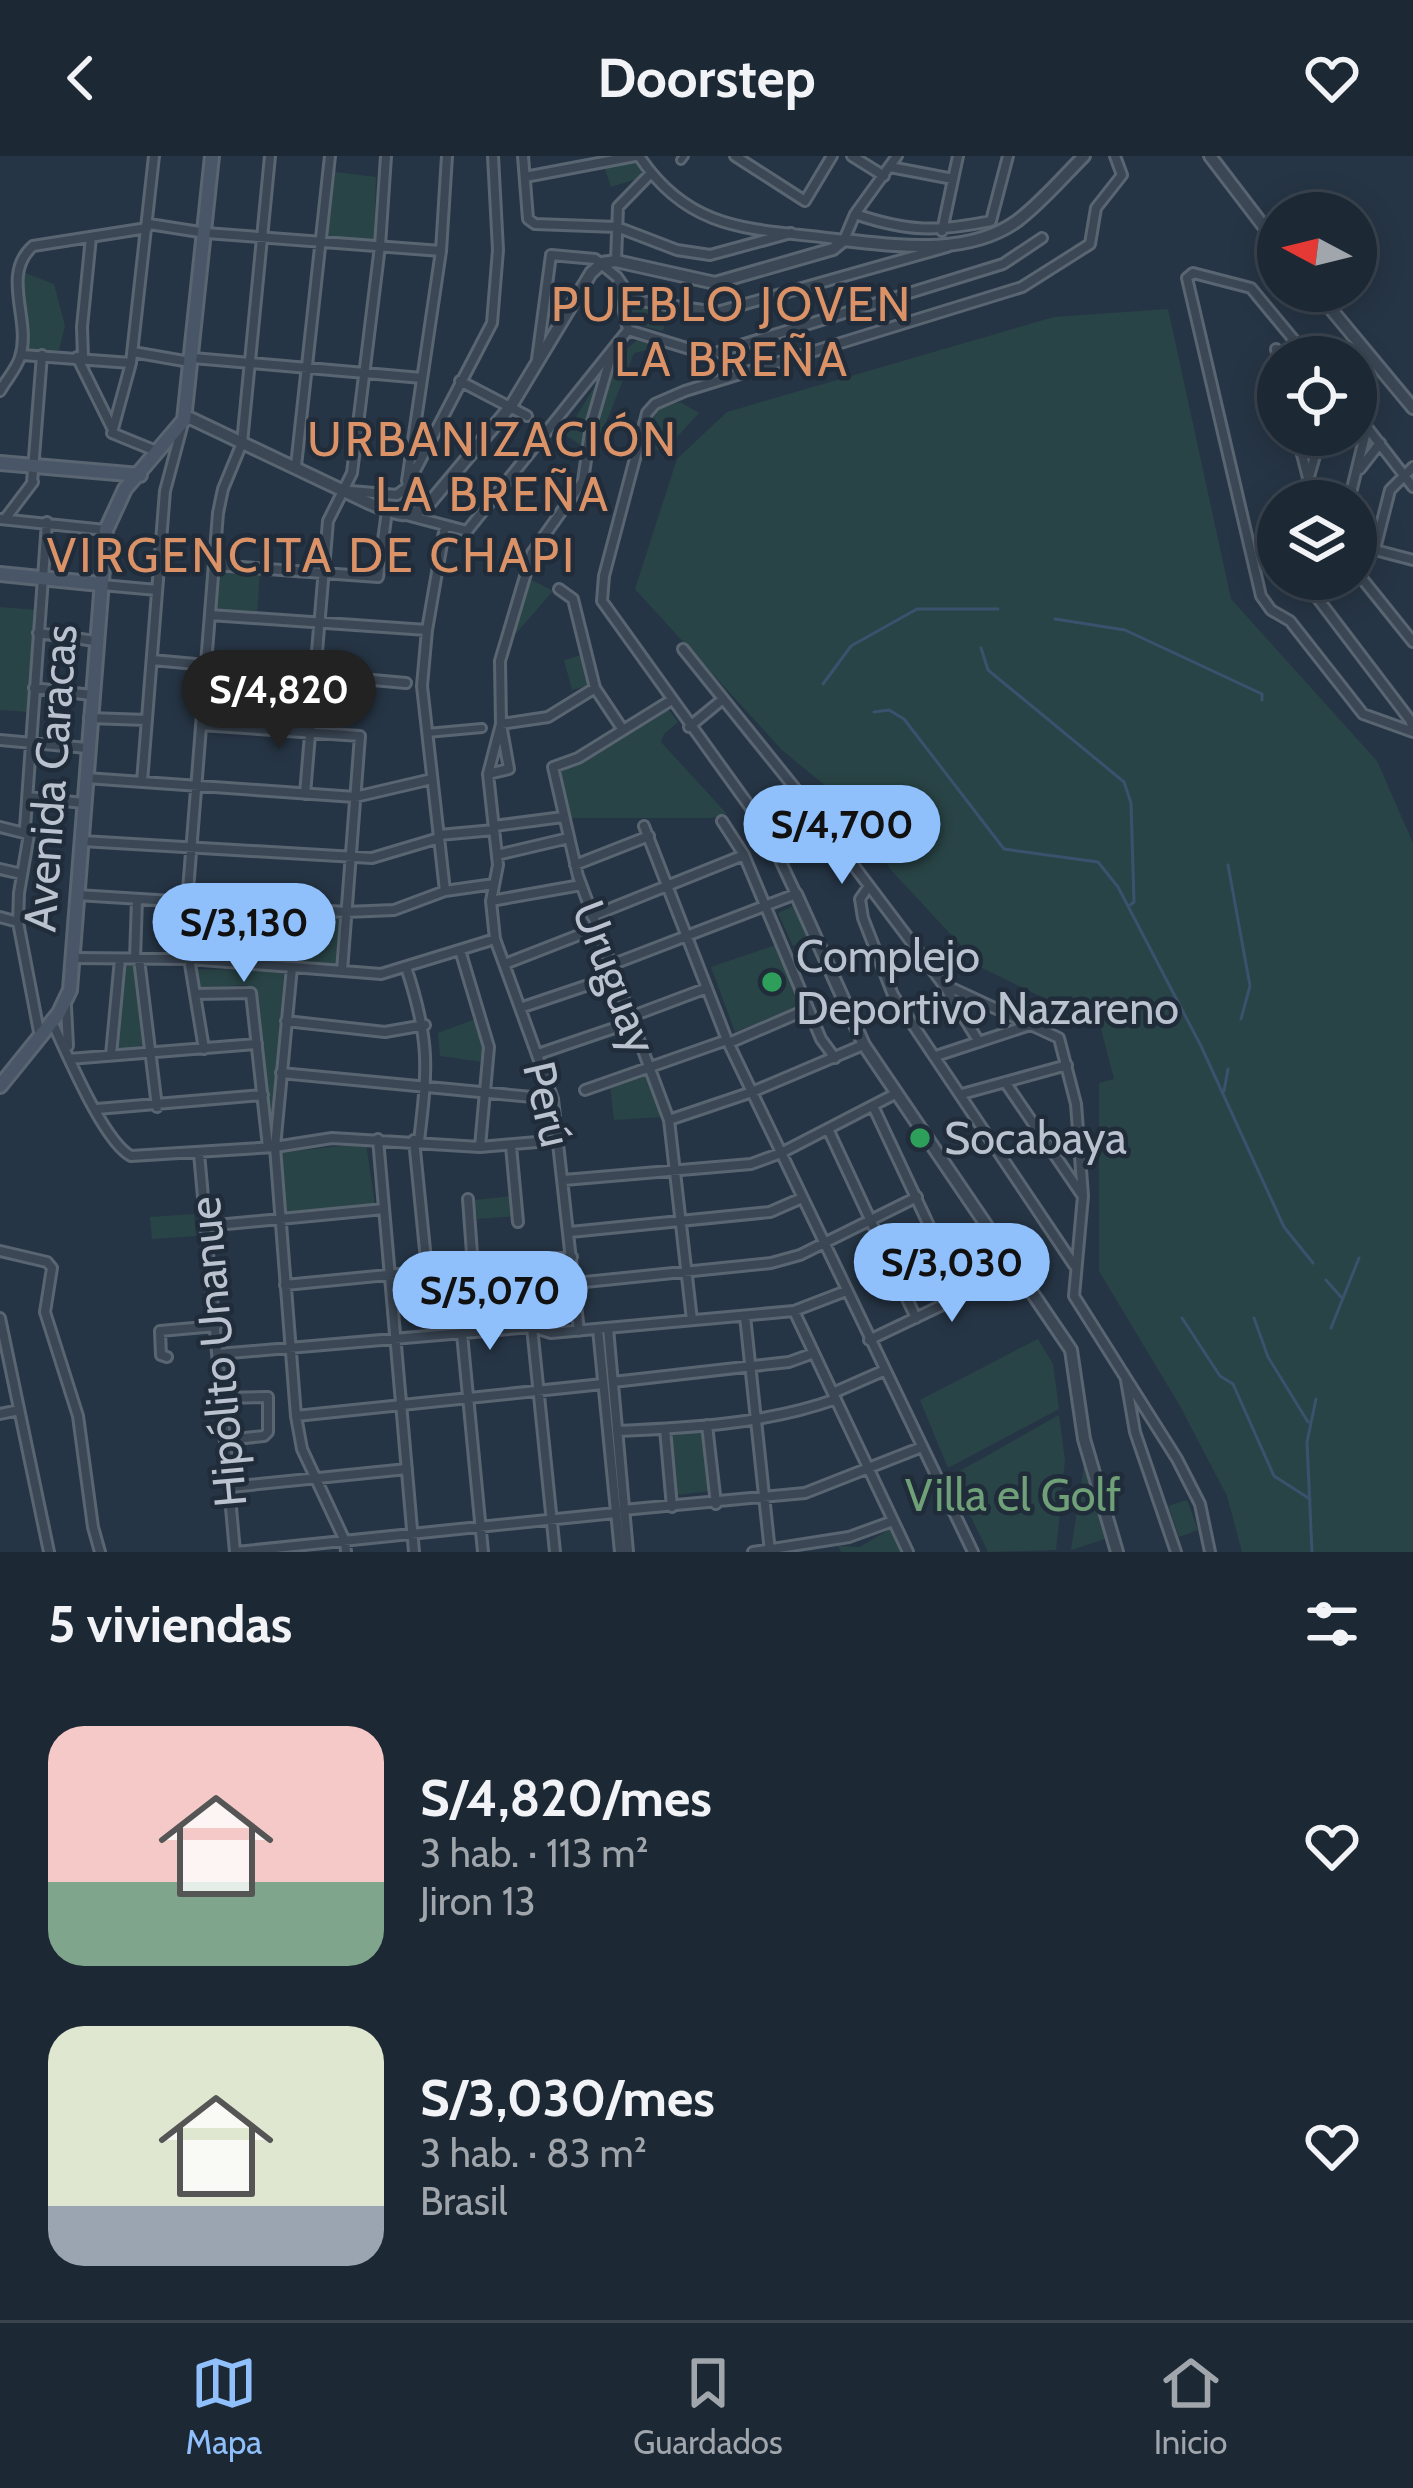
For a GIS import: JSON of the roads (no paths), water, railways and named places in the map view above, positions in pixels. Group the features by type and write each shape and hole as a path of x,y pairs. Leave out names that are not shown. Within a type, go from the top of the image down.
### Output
{"main road":[{"name":"Avenida Caracas","path":"67,1000 106,530 114,507 184,420 212,156"},
{"path":"0,463 140,475"},
{"path":"0,574 100,584"},
{"path":"0,1086 67,1000"}],"street":[{"path":"113,431 132,357 154,156"},
{"path":"204,1049 189,959 191,847 214,565 223,489 242,443 270,156"},
{"path":"296,466 330,156"},
{"path":"305,794 328,521 352,473 380,246 386,156"},
{"path":"406,488 441,251 446,156"},
{"path":"344,491 397,495 406,488 492,323 497,250 493,156"},
{"path":"523,156 528,219 536,224 617,227 677,250 710,255 791,233"},
{"path":"525,177 637,156 671,197 706,217 754,229 844,240 956,244"},
{"path":"735,156 805,201 832,156"},
{"path":"852,156 884,176"},
{"path":"406,515 428,505 512,406 591,273 602,263 616,260 715,283 832,249 844,240 856,214 897,156"},
{"path":"942,231 958,156"},
{"path":"856,214 888,225 942,231 991,221 1008,156"},
{"path":"535,366 551,255 595,259 617,277 633,300 711,313 929,254 1012,224 1084,156"},
{"path":"1115,156 1122,175 1096,208 1086,249 1022,287 655,404 643,426 600,591 607,614 765,829 864,1045 1071,1350 1084,1438 1118,1552"},
{"path":"1210,156 1257,218"},
{"path":"890,167 953,179"},
{"path":"616,260 622,201 650,173"},
{"path":"0,391 22,355 14,272 33,246 148,226 441,251"},
{"path":"91,237 80,357 113,431 160,453"},
{"path":"628,330 715,353 1003,264 1042,238"},
{"path":"1291,336 1251,288 1193,272 1187,278 1261,596 1271,610 1290,621 1363,714 1413,731 1411,720 1319,600"},
{"path":"617,277 628,330"},
{"path":"1334,312 1412,404"},
{"path":"142,782 165,491 184,420 190,418 387,511 467,531 628,330"},
{"path":"502,724 488,774 509,769 500,661 523,573 584,481 591,425 613,349"},
{"path":"22,355 251,363 422,378"},
{"path":"2,519 32,483 39,466 42,355"},
{"path":"460,381 527,416"},
{"path":"1377,439 1413,487"},
{"path":"1355,474 1380,443"},
{"path":"1302,456 1308,479"},
{"path":"1308,479 1315,456"},
{"path":"1354,480 1359,456"},
{"path":"1377,541 1390,490 1413,467"},
{"path":"214,565 378,577 387,511"},
{"path":"2,519 106,530"},
{"path":"40,1037 19,922 29,834 25,828 47,522"},
{"path":"445,891 422,686 446,526"},
{"path":"1377,550 1413,560"},
{"path":"100,584 157,590"},
{"path":"560,589 573,599 595,688 623,730"},
{"path":"1377,596 1412,638"},
{"path":"210,614 427,630"},
{"path":"38,633 95,640"},
{"path":"682,649 869,886 943,984 979,1042"},
{"path":"152,660 406,683"},
{"path":"34,688 91,694"},
{"path":"502,724 537,721 595,688"},
{"path":"689,727 723,699"},
{"name":"Uruguay","path":"670,701 578,758 553,767 581,886 669,1120 692,1320"},
{"path":"89,718 147,720"},
{"path":"201,725 360,736 342,971"},
{"path":"427,733 482,728"},
{"path":"0,740 87,748"},
{"name":"Perú","path":"488,774 497,855 491,901 495,939 554,1099 579,1331"},
{"path":"85,778 355,797 432,778"},
{"path":"28,797 83,803"},
{"path":"81,841 372,858 439,837 564,817"},
{"path":"722,821 744,855 808,1010 835,1058"},
{"path":"644,826 728,1042 973,1552"},
{"path":"0,827 29,834"},
{"path":"575,865 649,836"},
{"path":"497,855 569,838"},
{"path":"592,916 744,855"},
{"path":"0,869 22,874"},
{"path":"77,895 346,912 394,910 445,891 494,884"},
{"path":"491,901 581,886"},
{"path":"869,886 860,899 863,918 893,994 1075,1267"},
{"path":"611,965 796,893"},
{"path":"137,899 137,959 157,1107"},
{"path":"0,917 19,922"},
{"path":"505,964 597,928"},
{"path":"74,958 189,959 381,974 495,939"},
{"path":"460,950 489,1047 480,1147"},
{"path":"111,1055 120,958"},
{"path":"272,1147 292,967"},
{"path":"406,968 425,1025 426,1086 417,1141 427,1270"},
{"path":"520,1008 615,976"},
{"path":"943,984 1059,1038 1076,1104 1083,1196 1074,1296 1125,1373 1200,1504 1210,1552"},
{"path":"538,1054 707,988"},
{"path":"195,994 251,993 280,1219 296,1416 302,1449 346,1546"},
{"path":"67,1000 70,1059"},
{"path":"585,1090 808,1010"},
{"path":"286,1021 385,1032 425,1025"},
{"path":"52,1022 96,1109 126,1154 199,1153 332,1138 480,1147 560,1140"},
{"path":"936,1056 1034,1024"},
{"path":"70,1059 257,1044"},
{"path":"669,1120 752,1092 864,1045"},
{"path":"962,1094 1067,1064"},
{"path":"281,1073 554,1099"},
{"path":"1005,1082 1083,1196"},
{"path":"564,1180 751,1163 781,1153 897,1093"},
{"path":"96,1109 263,1095"},
{"path":"873,1106 962,1295"},
{"path":"828,1129 916,1318"},
{"path":"378,1139 414,1552"},
{"path":"511,1146 518,1222"},
{"name":"Hipólito Unanue","path":"199,1153 235,1552"},
{"path":"574,1283 771,1263 916,1197"},
{"path":"468,1198 473,1267"},
{"path":"569,1232 770,1212 802,1198"},
{"path":"206,1226 384,1209"},
{"path":"0,1252 47,1262 52,1268 47,1326 78,1416 92,1527 100,1552"},
{"name":"Hipólito Unanue","path":"285,1285 572,1258"},
{"path":"869,1340 1016,1270"},
{"path":"218,1354 532,1327 551,1333 745,1316 794,1311 846,1291"},
{"path":"794,1311 908,1552"},
{"path":"745,1316 770,1551"},
{"path":"0,1318 49,1552"},
{"path":"167,1357 161,1354 160,1331 216,1326"},
{"path":"532,1327 554,1552"},
{"path":"603,1329 624,1552"},
{"path":"462,1334 483,1552"},
{"path":"296,1416 789,1362 814,1353"},
{"path":"617,1431 801,1412 883,1371"},
{"path":"1125,1373 1136,1432 1176,1552"},
{"path":"608,1383 617,1431 619,1512"},
{"path":"222,1398 268,1397 268,1432 226,1440"},
{"path":"0,1414 19,1410"},
{"path":"707,1425 716,1504"},
{"path":"664,1429 672,1507"},
{"path":"235,1552 346,1546 413,1534 764,1499 805,1492 922,1447"},
{"path":"230,1486 407,1469"},
{"path":"753,1552 849,1537 893,1521"}],"waterway":[{"path":"823,684 851,646 917,609 998,609"},
{"path":"1055,619 1125,630 1262,694 1262,700"},
{"path":"981,648 988,670 1124,782 1131,803 1134,902 1130,905"},
{"path":"874,712 889,710 904,719 1004,849 1098,862 1118,887 1201,1046 1284,1227 1313,1263"},
{"path":"1228,865 1250,986 1241,1019"},
{"path":"1224,1091 1228,1069"},
{"path":"1331,1328 1359,1258"},
{"path":"1326,1280 1341,1297"},
{"path":"1182,1318 1220,1376 1233,1384 1274,1476 1310,1499"},
{"path":"1254,1318 1268,1357 1308,1422"},
{"path":"1312,1552 1307,1442 1316,1399"}],"place":[{"name":"Complejo Deportivo Nazareno","path":"772,982"},
{"name":"Socabaya","path":"920,1138"}],"district":[{"name":"PUEBLO JOVEN LA BREÑA","path":"732,332"},
{"name":"URBANIZACIÓN LA BREÑA","path":"493,466"},
{"name":"VIRGENCITA DE CHAPI","path":"312,555"}],"park label":[{"name":"Villa el Golf","path":"1013,1495"}]}
